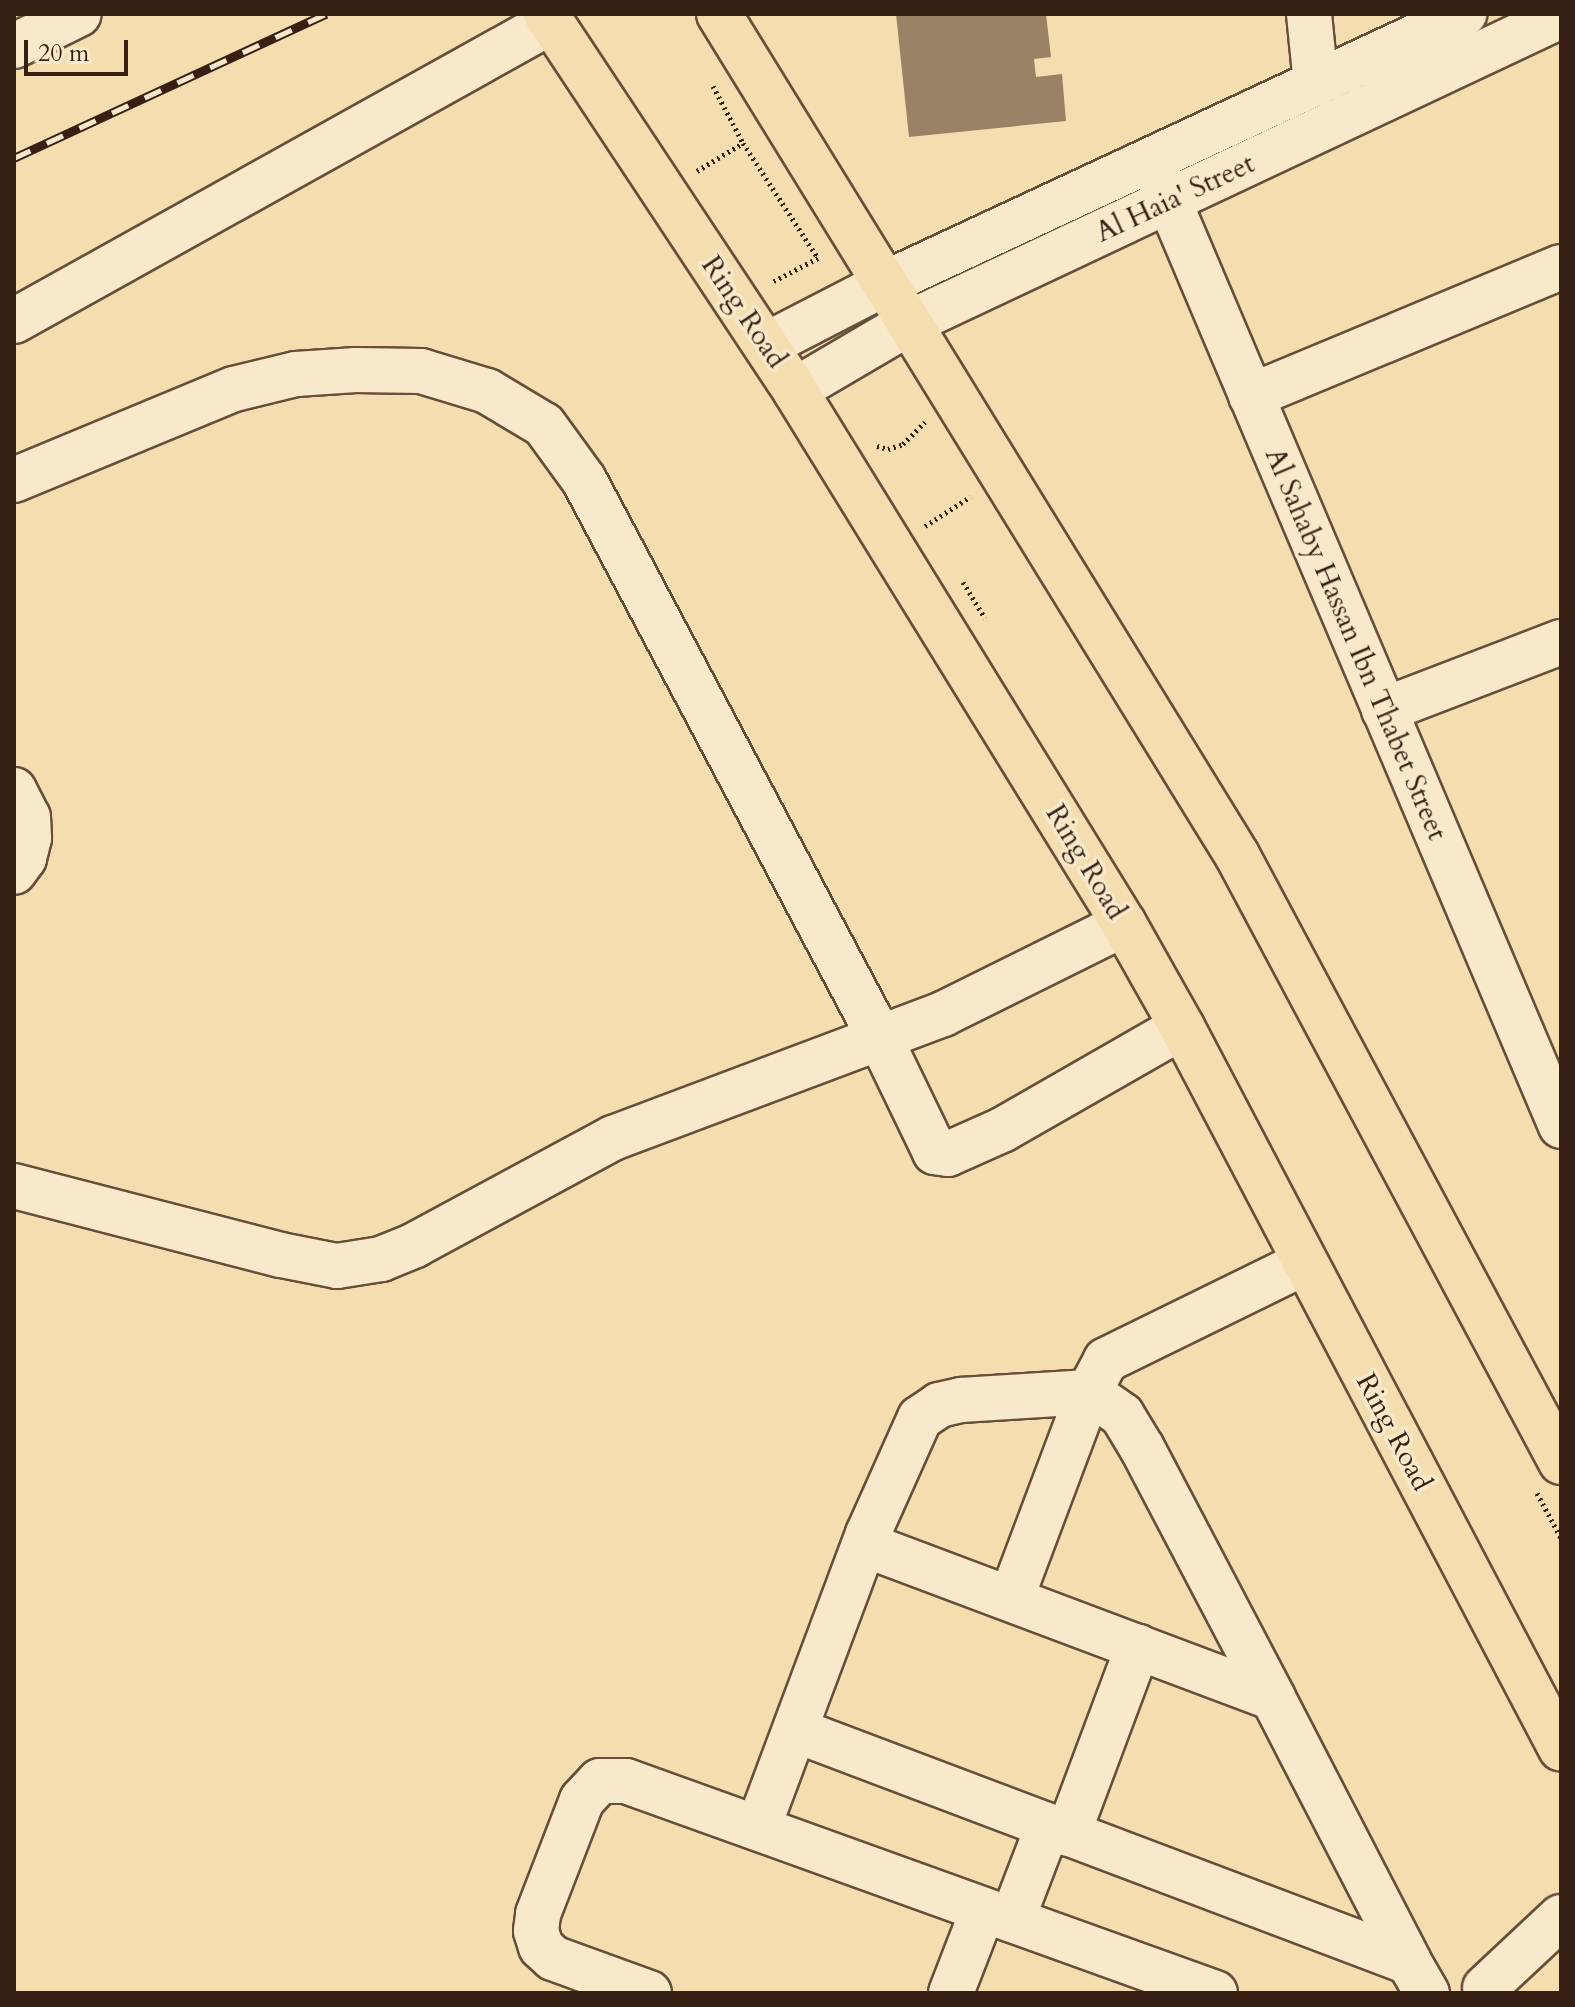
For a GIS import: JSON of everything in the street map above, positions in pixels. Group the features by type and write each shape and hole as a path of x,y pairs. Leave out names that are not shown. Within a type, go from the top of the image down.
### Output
{"main road":[{"path":"719,14 1237,855 1561,1462"},
{"name":"Ring Road","path":"548,18 795,390 1124,924 1182,1027 1561,1749"}],"street":[{"path":"14,46 79,14"},
{"path":"1309,14 1316,84"},
{"name":"Al Haia' Street","path":"766,345 886,283 1464,14"},
{"name":"Al Haia' Street","path":"795,390 911,322 1561,16"},
{"path":"14,321 548,18"},
{"name":"Al Sahaby Hassan Ibn Thabet Street","path":"1152,161 1561,1126"},
{"path":"1251,396 1561,267"},
{"path":"14,480 234,389 296,374 356,370 421,371 487,391 544,425 584,480 880,1038 935,1152 948,1154 1002,1130 1182,1027"},
{"path":"1384,710 1561,642"},
{"path":"14,790 28,817 29,838 24,858 14,872"},
{"path":"14,1186 281,1255 337,1266 381,1259 415,1245 650,1121 943,1014 1124,924"},
{"path":"1011,1599 1101,1366 1117,1352 1304,1263"},
{"path":"758,1828 868,1534 908,1438 920,1418 939,1405 1089,1392 1122,1415 1133,1432 1418,1978"},
{"path":"868,1534 874,1548 881,1553 1273,1698"},
{"path":"951,1993 997,1915 1058,1830 1138,1647"},
{"path":"795,1730 1058,1830 1418,1978"},
{"path":"649,1993 553,1958 541,1947 536,1931 538,1914 589,1789 600,1781 626,1781 1215,1993"},
{"path":"1486,1991 1561,1917"}],"path":[{"path":"710,79 743,143 818,258 773,283 764,270"},
{"path":"696,172 743,143"},
{"path":"687,160 704,184"},
{"path":"877,446 888,449 903,444 928,419"},
{"path":"891,546 1004,474"}],"building":[{"path":"896,14 1046,14 1051,57 1034,59 1036,77 1062,74 1066,121 909,137"}],"railway":[{"path":"14,158 326,14"}]}
